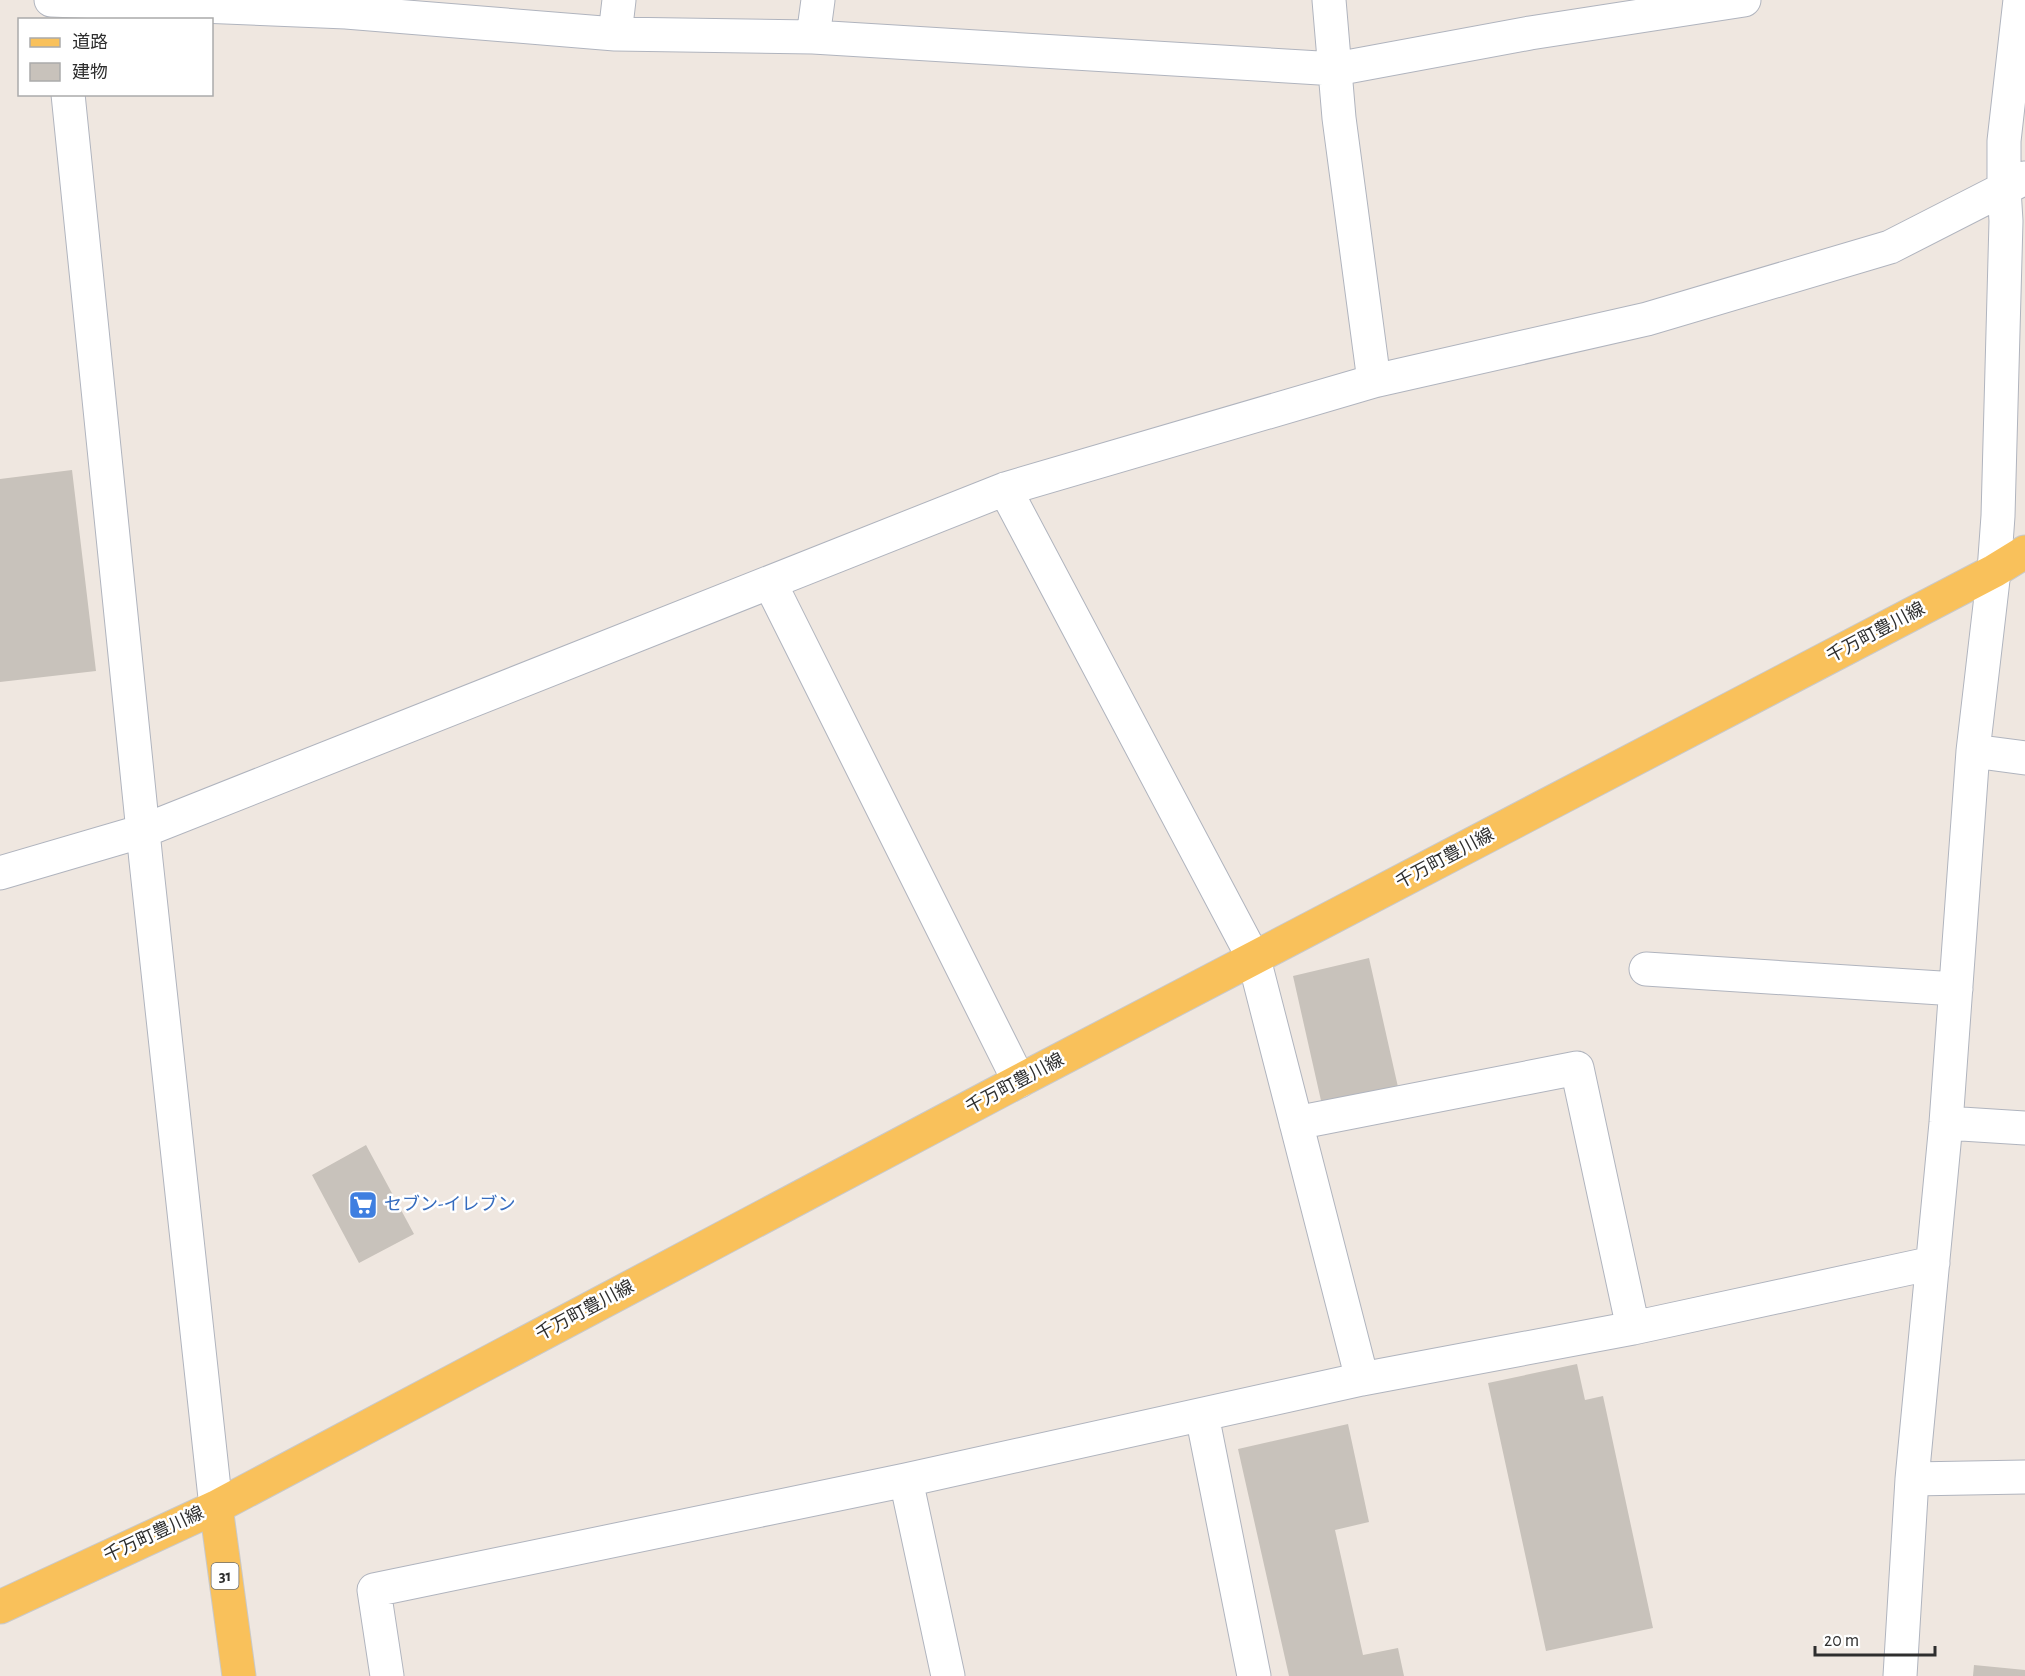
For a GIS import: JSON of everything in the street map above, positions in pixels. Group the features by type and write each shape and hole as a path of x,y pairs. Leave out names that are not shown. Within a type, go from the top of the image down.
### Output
{"main road":[{"name":"千万町豊川線","path":"0,1607 216,1507 1019,1082 1994,571 2025,552"},
{"name":"31","path":"216,1507 238,1666"}],"street":[{"path":"615,34 619,0"},
{"path":"813,37 818,0"},
{"path":"1329,0 1339,118 1374,381"},
{"path":"57,5 346,12 615,34 813,37 1336,69 1530,33 1744,0"},
{"path":"1900,1676 1912,1479 1946,1123 1973,751 1994,571 1998,516 2006,221 2014,183 2004,141 2020,0"},
{"path":"68,96 143,831 216,1507"},
{"path":"0,873 143,831 1005,489 1374,381 1647,320 1890,247 2014,183"},
{"path":"1005,489 1254,959 1362,1380"},
{"path":"770,583 1019,1082"},
{"path":"1973,751 2025,758"},
{"path":"1646,969 1956,989"},
{"path":"1296,1123 1577,1068 1633,1328"},
{"path":"1946,1123 2025,1128"},
{"path":"387,1676 374,1590 906,1480 1362,1380 1633,1328 1933,1263"},
{"path":"1202,1415 1254,1676"},
{"path":"1912,1479 2025,1477"},
{"path":"906,1480 948,1676"}],"building":[{"path":"72,470 96,671 0,682 0,479"},
{"path":"1369,958 1398,1087 1322,1105 1293,976"},
{"name":"セブン-イレブン","path":"366,1145 414,1234 359,1263 312,1175"},
{"path":"1577,1364 1585,1400 1603,1396 1653,1628 1546,1651 1488,1383"},
{"path":"1348,1424 1369,1522 1335,1530 1363,1655 1398,1648 1404,1676 1289,1676 1238,1449"},
{"path":"1974,1665 2025,1670 2025,1676 1973,1676"}],"place":[{"name":"セブン-イレブン","path":"363,1205"}]}
